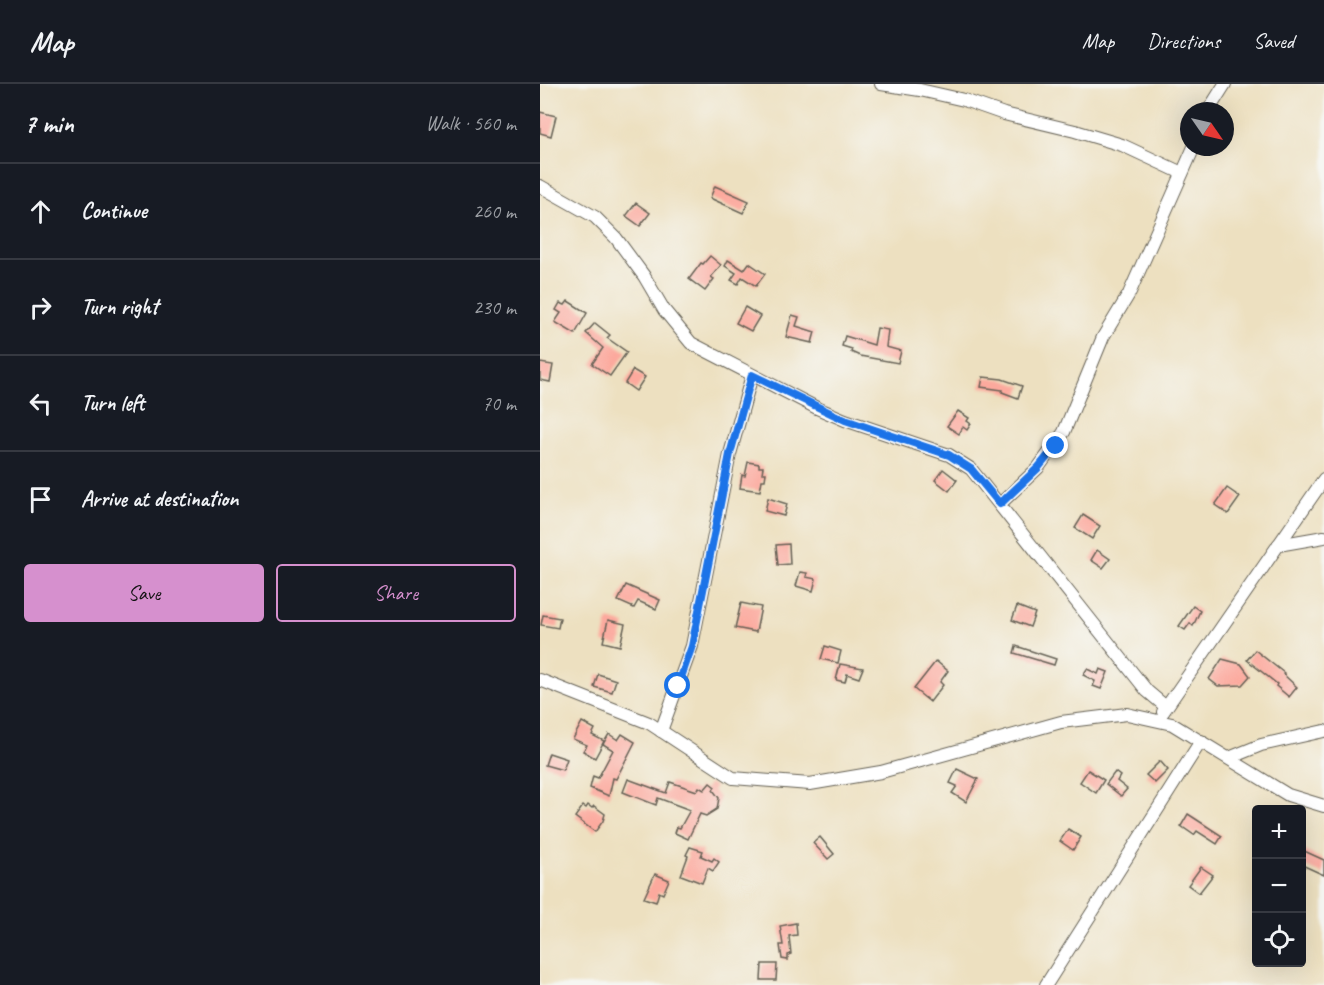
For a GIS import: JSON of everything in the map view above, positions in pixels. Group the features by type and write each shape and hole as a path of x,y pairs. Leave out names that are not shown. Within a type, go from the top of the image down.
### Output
{"street":[{"path":"881,84 920,90 1075,131 1122,146 1182,173"},
{"path":"1214,102 1225,84"},
{"path":"1000,504 1038,468 1064,432 1103,336 1129,294 1190,156"},
{"path":"540,186 595,217 616,238 644,276 664,310 691,343 845,420 949,455 971,469 1147,691 1166,707"},
{"path":"661,730 692,646 730,454 752,375"},
{"path":"1157,720 1324,479"},
{"path":"1278,545 1324,537"},
{"path":"540,680 649,723 733,778 810,784 881,772 1061,722 1126,714 1172,724 1288,795 1324,806"},
{"path":"1229,758 1261,746 1324,731"},
{"path":"1046,985 1201,741"}],"building":[{"path":"540,112 556,116 551,136 540,133"},
{"path":"715,186 749,201 743,213 710,198"},
{"path":"636,203 650,213 640,226 626,216"},
{"path":"710,256 721,265 711,277 714,279 705,291 689,279 701,263 703,264"},
{"path":"728,260 744,270 749,263 765,274 756,286 742,277 738,284 731,280 736,273 725,266"},
{"path":"568,301 587,313 575,334 555,322 561,313 556,310 560,303 565,305"},
{"path":"745,307 760,316 751,331 736,323"},
{"path":"792,315 799,317 796,326 815,332 812,343 786,337"},
{"path":"595,323 610,335 607,338 627,352 610,376 592,364 603,348 586,333"},
{"path":"877,328 888,330 886,347 901,351 898,363 860,356 851,352 852,349 842,346 845,336 874,345"},
{"path":"540,363 553,365 550,382 540,380"},
{"path":"633,370 645,377 636,391 625,383"},
{"path":"983,377 1002,379 1022,386 1018,398 1002,392 1003,390 981,387"},
{"path":"958,411 969,418 967,421 971,424 967,430 963,427 959,434 947,426"},
{"path":"748,462 759,464 759,467 763,467 762,473 766,473 760,491 740,488 742,475 745,476"},
{"path":"943,469 957,480 949,491 935,480"},
{"path":"1227,488 1240,497 1228,514 1215,505"},
{"path":"768,498 787,504 784,516 765,511"},
{"path":"1083,515 1100,526 1092,539 1075,528"},
{"path":"789,544 790,564 778,565 776,545"},
{"path":"1097,550 1110,559 1103,568 1091,560"},
{"path":"800,572 807,573 806,577 816,579 813,591 796,586"},
{"path":"626,585 660,600 656,609 638,601 634,608 618,601"},
{"path":"741,603 761,607 756,632 735,628"},
{"path":"1017,606 1035,613 1030,627 1012,620"},
{"path":"1193,606 1200,611 1193,626 1190,623 1185,630 1179,626"},
{"path":"543,615 560,618 558,628 541,625"},
{"path":"608,620 625,624 620,646 603,642"},
{"path":"825,646 841,651 838,663 821,659"},
{"path":"1016,646 1056,659 1054,665 1014,653"},
{"path":"1255,650 1284,673 1297,687 1289,697 1276,686 1277,684 1247,660"},
{"path":"1222,659 1241,664 1250,676 1242,685 1218,686 1209,679"},
{"path":"936,661 948,671 940,682 943,685 930,702 914,689"},
{"path":"840,664 863,668 859,678 847,674 845,682 836,680"},
{"path":"1087,669 1098,674 1100,669 1108,672 1101,689 1093,686 1095,681 1083,675"},
{"path":"598,674 616,680 612,692 594,687"},
{"path":"582,722 595,729 592,735 604,741 595,758 583,751 587,745 573,739"},
{"path":"609,734 618,740 622,734 635,742 616,779 613,778 609,796 590,788 593,776 598,778 613,750 603,744"},
{"path":"549,753 567,759 563,770 545,765"},
{"path":"1160,761 1168,770 1155,783 1146,775"},
{"path":"957,769 978,779 966,802 952,793 957,786 950,783"},
{"path":"1088,770 1104,780 1096,793 1080,782"},
{"path":"1115,772 1120,776 1117,781 1127,789 1121,796 1106,784"},
{"path":"628,779 666,793 670,782 697,791 699,787 704,790 710,783 715,787 713,790 719,798 717,809 706,816 700,814 688,839 675,833 690,810 658,798 656,805 623,792"},
{"path":"588,805 592,808 594,806 605,814 595,832 575,817 583,806 586,808"},
{"path":"1188,814 1222,836 1217,844 1197,831 1194,835 1181,826"},
{"path":"1068,829 1081,837 1073,850 1060,841"},
{"path":"820,837 834,854 828,859 813,843"},
{"path":"690,847 703,851 701,856 712,861 714,858 719,862 713,871 708,868 702,883 681,875"},
{"path":"1306,852 1324,860 1324,875 1306,867"},
{"path":"1201,867 1213,875 1199,893 1188,885"},
{"path":"655,874 669,880 663,894 659,892 656,902 644,898"},
{"path":"796,923 797,935 789,936 791,954 788,955 788,960 782,959 780,945 783,945 780,926"},
{"path":"762,964 777,964 776,980 761,980"}],"route":[{"path":"678,686 692,646 730,454 752,375 774,388 845,420 949,455 971,469 1000,504 1038,468 1056,446"}]}
